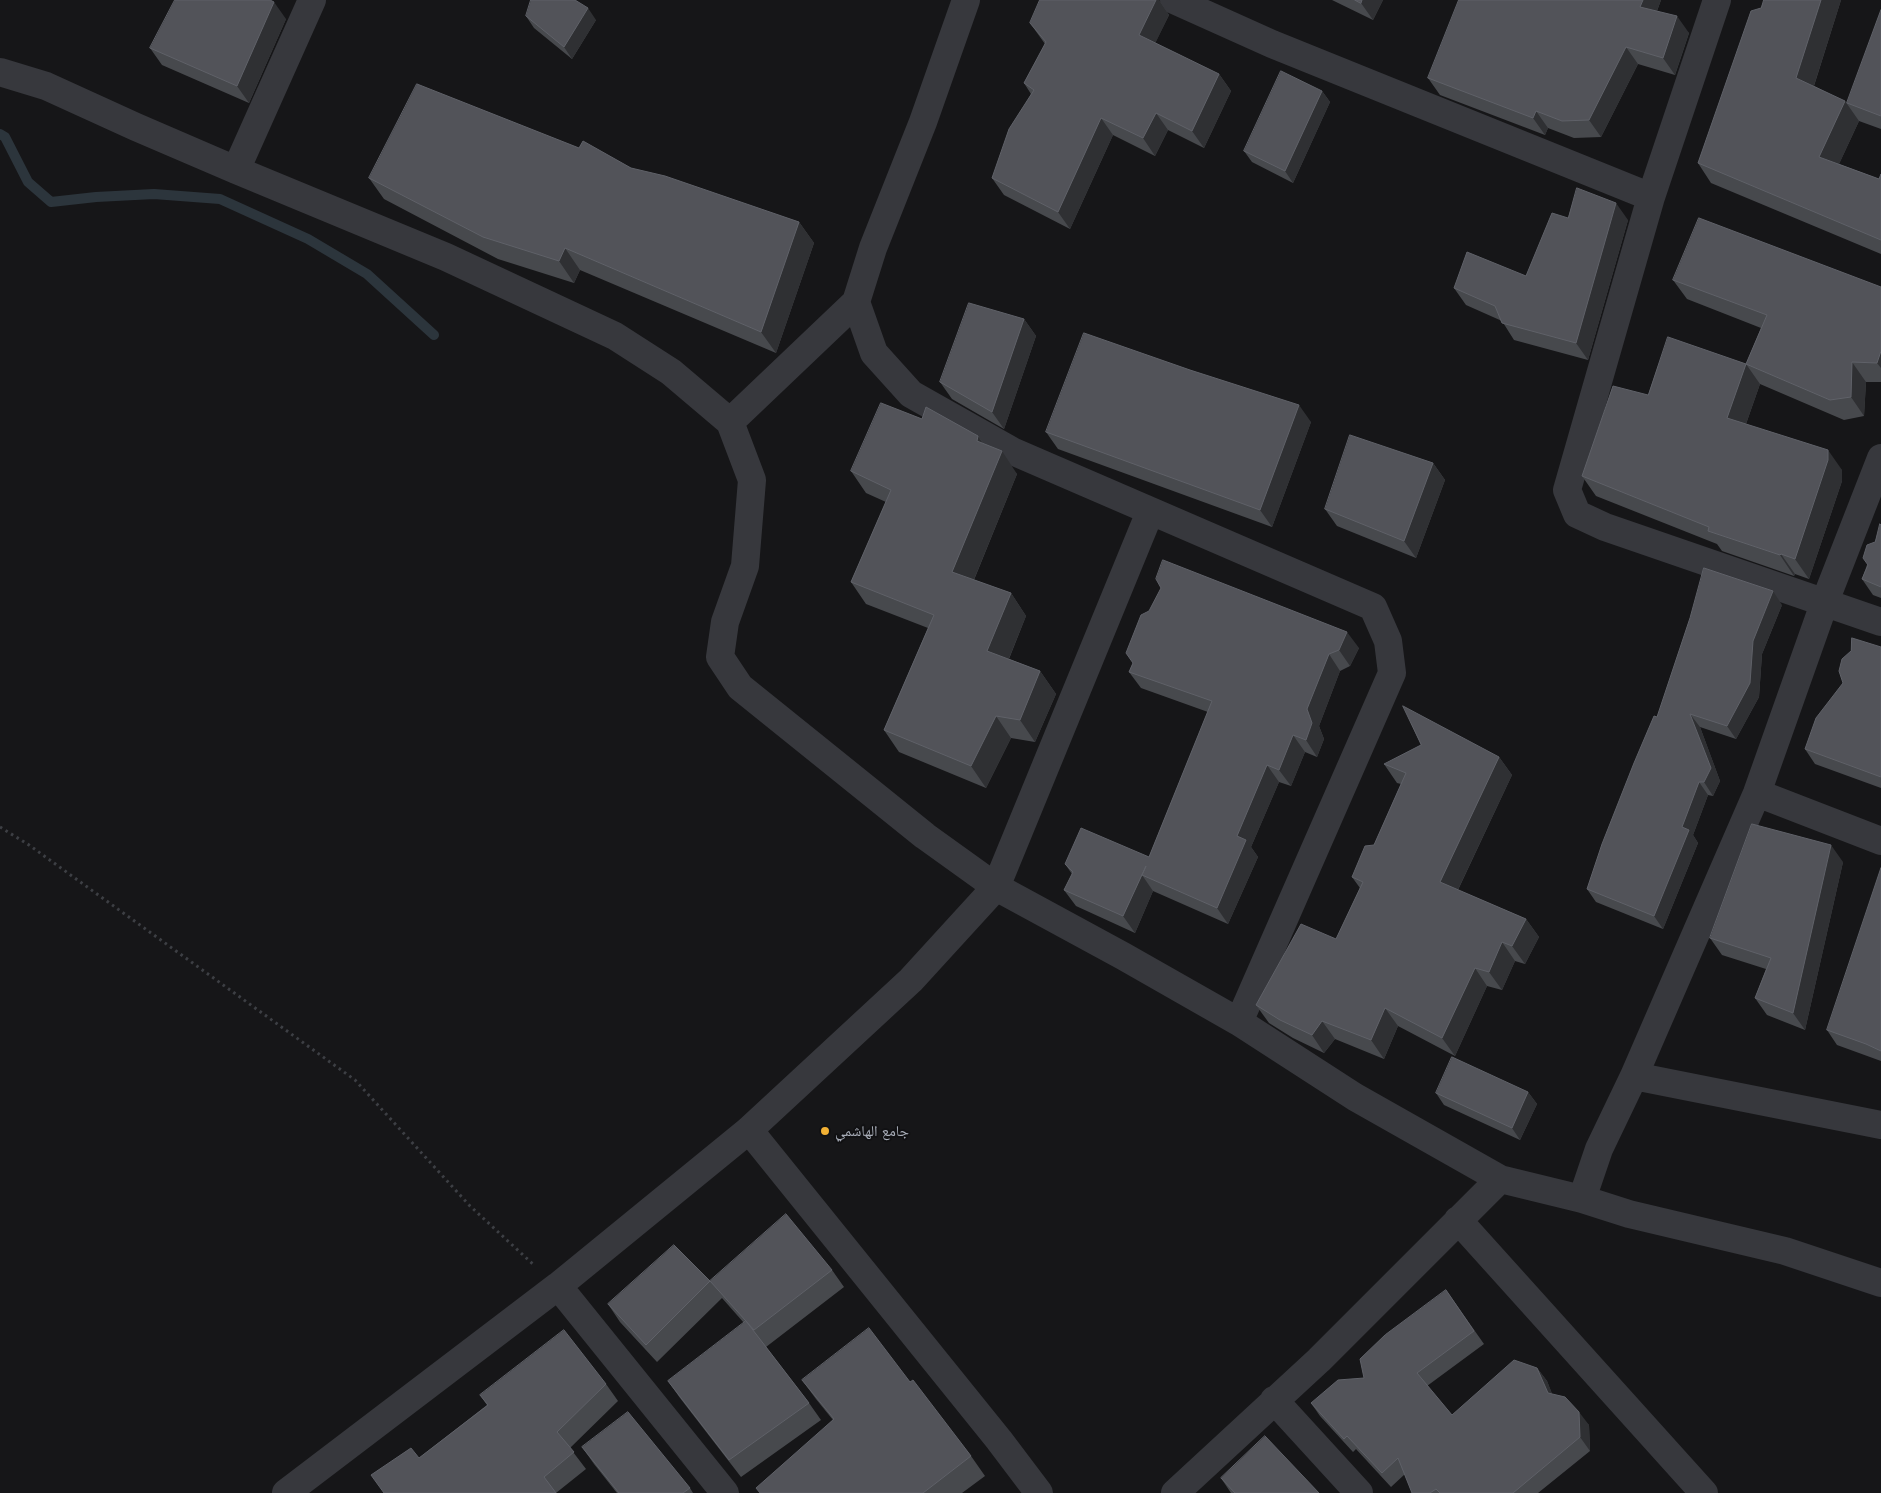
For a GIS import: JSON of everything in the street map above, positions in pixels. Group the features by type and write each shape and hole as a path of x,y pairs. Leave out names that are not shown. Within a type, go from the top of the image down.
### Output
{"street":[{"path":"236,170 312,0"},
{"path":"730,422 856,302 873,248 923,122 966,0"},
{"path":"1174,0 1272,44 1650,197"},
{"path":"1717,0 1650,197 1567,490 1577,514 1605,527 1824,604 1881,622"},
{"path":"0,72 46,86 136,128 446,257 615,336 670,372 730,422 752,480 745,566 724,622 720,657 740,687 925,836 996,887 1239,1022 1355,1097 1500,1179 1629,1214 1785,1252 1881,1283"},
{"path":"856,302 874,353 911,394 1012,451 1373,607 1388,641 1392,673 1239,1022"},
{"path":"1582,1200 1599,1149 1634,1076 1757,793 1824,604 1881,458"},
{"path":"286,1493 558,1286 749,1130 911,980 996,887 1150,512"},
{"path":"1757,793 1881,841"},
{"path":"1634,1076 1881,1125"},
{"path":"749,1130 999,1440 1039,1493"},
{"path":"1176,1493 1319,1360 1500,1179"},
{"path":"1458,1220 1704,1493"},
{"path":"558,1286 725,1493"},
{"path":"1274,1400 1359,1493"}],"path":[{"path":"0,827 29,845 355,1080 470,1206 558,1286"}],"building":[{"path":"175,0 270,0 274,2 237,86 150,48"},
{"path":"531,0 575,0 588,8 564,47 526,16"},
{"path":"1040,0 1156,0 1139,35 1219,74 1192,131 1156,113 1143,138 1101,118 1058,212 992,178 1009,129 1034,90 1024,83 1046,42 1030,23"},
{"path":"1459,0 1643,0 1640,7 1677,16 1663,58 1626,47 1589,120 1562,121 1536,111 1533,118 1428,78"},
{"path":"1764,0 1821,0 1796,78 1845,101 1819,157 1879,179 1881,174 1881,240 1698,163 1751,11 1761,8"},
{"path":"1881,10 1881,116 1847,103"},
{"path":"1281,71 1322,91 1285,171 1244,151"},
{"path":"417,84 579,148 583,141 631,168 665,176 799,222 761,332 565,248 559,261 483,237 369,178"},
{"path":"1577,188 1616,203 1576,343 1502,323 1495,306 1454,288 1467,252 1526,276 1552,213 1568,218"},
{"path":"1699,218 1881,287 1881,351 1877,363 1852,362 1851,397 1830,400 1746,364 1767,315 1673,280"},
{"path":"969,303 1024,319 992,412 940,382"},
{"path":"1084,333 1299,405 1260,510 1046,432"},
{"path":"1668,337 1746,364 1727,418 1828,450 1828,460 1795,559 1708,531 1709,527 1582,476 1613,386 1648,395"},
{"path":"881,403 922,419 926,407 978,436 977,441 1002,451 952,572 1011,593 987,651 1040,671 1020,720 996,716 971,766 884,730 934,615 851,582 891,490 851,471"},
{"path":"1350,435 1433,463 1404,541 1325,509"},
{"path":"1880,524 1881,587 1862,579 1868,565 1863,558 1867,545 1875,542"},
{"path":"1163,560 1347,632 1339,650 1329,654 1307,709 1312,723 1306,740 1293,735 1279,770 1267,765 1237,836 1246,840 1217,908 1142,875 1146,866 1123,916 1064,890 1073,872 1065,864 1081,828 1149,857 1212,701 1129,672 1133,663 1126,653 1141,615 1149,611 1161,588 1156,579"},
{"path":"1704,568 1773,591 1753,641 1750,683 1727,726 1690,714 1711,768 1704,782 1699,782 1682,827 1689,830 1654,916 1587,889 1602,844 1634,763 1654,716 1657,717 1690,618"},
{"path":"1852,638 1881,647 1881,777 1805,749 1816,718 1843,683 1839,671 1842,659 1851,651"},
{"path":"1403,706 1499,757 1440,882 1526,919 1512,946 1502,942 1489,972 1475,968 1442,1038 1385,1008 1371,1040 1322,1021 1312,1035 1280,1020 1256,1005 1301,924 1336,939 1363,882 1352,877 1365,846 1374,845 1406,773 1384,764 1421,745"},
{"path":"1752,824 1831,845 1793,1013 1755,998 1771,958 1710,938"},
{"path":"1881,868 1881,1051 1827,1030"},
{"path":"1452,1057 1528,1092 1512,1128 1436,1093"},
{"path":"786,1214 832,1270 754,1330 710,1281"},
{"path":"674,1245 710,1281 646,1345 608,1304"},
{"path":"1446,1290 1474,1331 1417,1373 1452,1415 1514,1360 1537,1368 1548,1393 1565,1397 1579,1412 1580,1437 1513,1493 1440,1493 1436,1489 1430,1493 1412,1493 1398,1458 1382,1473 1347,1436 1344,1439 1311,1403 1338,1380 1364,1378 1360,1359 1385,1335"},
{"path":"746,1321 809,1403 729,1460 668,1381"},
{"path":"869,1328 910,1382 913,1380 971,1456 923,1493 760,1493 756,1488 834,1419 802,1380"},
{"path":"564,1330 606,1384 557,1432 574,1452 544,1477 556,1493 384,1493 371,1475 411,1448 419,1458 488,1405 480,1395"},
{"path":"628,1412 690,1488 683,1493 619,1493 582,1447"},
{"path":"1265,1436 1319,1493 1235,1493 1221,1478"}],"waterway":[{"path":"0,134 5,137 28,182 51,202 96,197 154,194 220,199 308,239 367,274 434,335"}],"place":[{"name":"جامع الهاشمي","path":"825,1131"}]}
